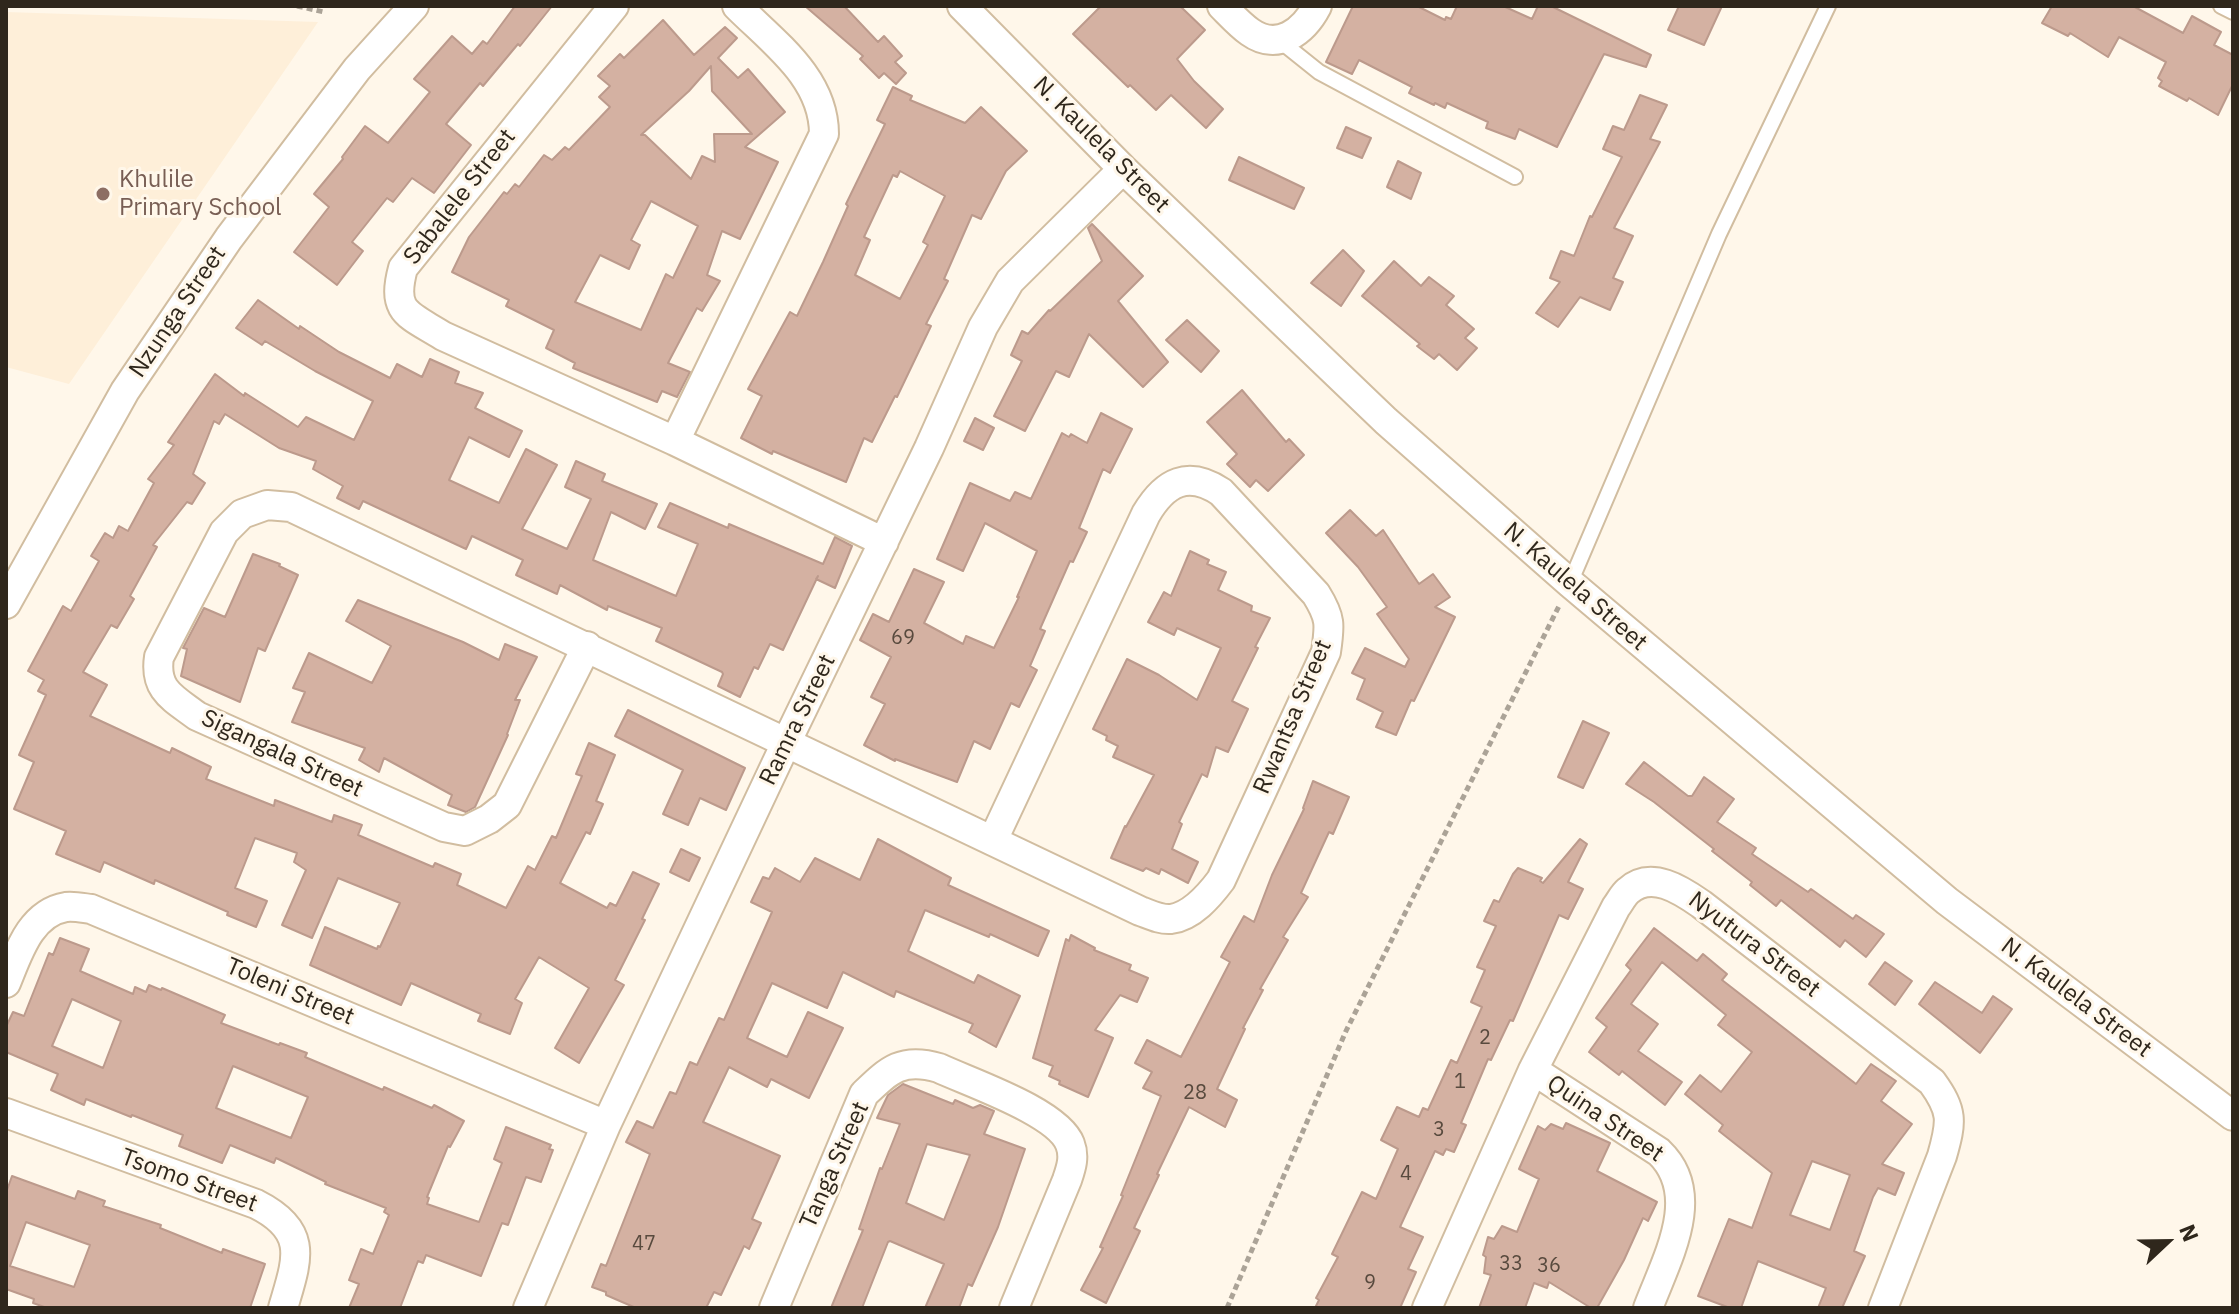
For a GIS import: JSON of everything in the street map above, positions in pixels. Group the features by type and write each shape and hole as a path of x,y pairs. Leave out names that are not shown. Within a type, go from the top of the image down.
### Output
{"street":[{"name":"Nzunga Street","path":"6,604 125,391 194,289 357,69 414,6"},
{"name":"Sabalele Street","path":"614,6 403,268 397,290 400,306 443,336 675,441 884,542"},
{"path":"675,441 824,134 824,118 817,96 804,72 737,6"},
{"name":"N. Kaulela Street","path":"962,6 1123,169 1386,421 1570,583 1947,901 2233,1116"},
{"path":"1222,6 1251,34 1279,40 1298,32 1317,6"},
{"name":"Ramra Street","path":"534,1306 606,1125 884,542 977,339 1010,281 1123,169"},
{"name":"Rwantsa Street","path":"786,743 1140,911 1158,918 1172,919 1193,909 1210,895 1221,880 1326,652 1329,629 1327,612 1316,594 1221,492 1207,483 1193,479 1181,482 1166,489 1151,507 993,840"},
{"name":"Sigangala Street","path":"587,646 507,805 479,826 465,831 444,827 197,716 170,696 162,687 156,671 159,657 224,532 242,514 267,505 291,507 587,646 786,743"},
{"name":"Nyutura Street","path":"1427,1308 1533,1070 1616,907 1629,889 1645,882 1659,882 1678,889 1701,904 1932,1082 1946,1101 1950,1118 1942,1156 1883,1308"},
{"name":"Toleni Street","path":"6,983 23,941 51,911 68,907 91,909 606,1125"},
{"name":"Tanga Street","path":"774,1308 864,1094 886,1073 901,1065 923,1063 1038,1112 1064,1133 1071,1145 1073,1161 1067,1180 1014,1308"},
{"name":"Quina Street","path":"1533,1070 1670,1162 1682,1198 1679,1226 1648,1308"},
{"name":"Tsomo Street","path":"6,1113 274,1213 287,1225 295,1246 296,1263 283,1308"}],"lane":[{"path":"1570,583 1719,234 1828,6"},
{"path":"2221,6 2233,12"},
{"path":"1279,40 1319,72 1515,177"}],"path":[{"path":"297,6 324,12"},
{"path":"1227,1308 1346,1031 1570,583"}],"shaded area":[{"name":"Khulile Primary School","path":"6,12 318,22 69,384 6,367"}],"building":[{"path":"515,6 552,6 520,46 518,44 483,86 480,83 446,124 471,145 434,193 412,178 393,202 387,198 352,242 363,251 337,285 294,252 329,207 314,194 365,126 388,143 430,92 414,79 452,36 472,54 483,41 487,44"},
{"path":"805,6 844,6 878,42 884,36 902,56 895,62 906,73 896,84 884,73 879,78 860,59 863,56"},
{"path":"1101,6 1180,6 1205,30 1177,59 1223,109 1206,128 1171,95 1156,110 1073,34"},
{"path":"1353,6 1417,6 1445,20 1446,17 1451,19 1457,6 1503,6 1532,19 1538,6 1551,6 1651,55 1646,67 1604,54 1557,147 1519,129 1515,139 1486,128 1488,122 1447,103 1445,108 1409,93 1412,87 1359,60 1352,74 1326,62"},
{"path":"1679,6 1722,6 1704,45 1668,30"},
{"path":"2052,6 2133,6 2183,33 2192,16 2221,32 2214,45 2233,55 2233,84 2218,115 2189,98 2187,101 2159,86 2162,81 2158,78 2166,62 2119,37 2108,57 2070,33 2068,36 2042,23"},
{"path":"663,20 694,55 725,27 737,38 718,58 738,78 748,69 785,112 745,147 778,162 740,239 722,231 707,275 720,281 702,311 697,308 668,363 690,372 677,397 662,391 657,402 573,368 575,363 546,348 554,330 506,306 509,300 452,272 469,237 504,192 507,194 515,184 519,187 544,155 552,160 565,147 569,150 610,107 599,97 610,86 598,76 620,54 624,58","holes":["711,66 712,91 752,134 714,134 715,162 702,156 691,179 645,135 641,135","651,201 698,226 673,278 666,274 641,330 575,302 600,255 629,269 640,245 631,240"]},
{"path":"893,87 912,96 910,100 965,123 981,107 1027,151 1006,171 981,219 972,215 944,279 948,281 926,324 931,326 872,442 864,438 846,482 773,451 772,454 741,438 762,396 748,389 790,312 797,316 823,262 848,206 846,204 885,124 877,120","holes":["900,171 945,196 923,242 928,245 900,299 855,275 870,240 864,237 893,175 897,177"]},
{"path":"1640,95 1667,105 1650,139 1660,142 1614,228 1633,236 1613,278 1623,282 1610,310 1580,297 1558,327 1536,313 1560,282 1550,278 1561,251 1574,256 1590,216 1622,157 1603,149 1613,126 1624,130"},
{"path":"1346,127 1371,138 1362,158 1337,148"},
{"path":"1239,157 1304,188 1294,209 1229,180"},
{"path":"1398,161 1421,173 1411,199 1387,187"},
{"path":"1092,224 1143,276 1118,301 1168,362 1143,387 1089,334 1069,377 1056,371 1025,431 994,416 1022,361 1011,355 1022,331 1028,334 1102,261 1088,228"},
{"path":"1343,250 1364,271 1341,306 1311,283"},
{"path":"1394,261 1421,286 1429,277 1454,296 1446,305 1474,329 1465,338 1477,348 1457,370 1439,354 1434,359 1417,346 1420,344 1362,296"},
{"path":"258,300 299,329 300,326 339,352 390,378 397,364 422,377 430,359 459,372 455,383 483,393 475,408 522,431 509,457 469,437 449,480 499,503 526,449 557,465 522,529 567,549 591,499 565,487 576,461 605,474 602,481 657,504 645,529 611,512 593,560 676,596 698,544 658,527 670,503 823,564 835,537 852,546 835,588 816,579 783,650 770,644 758,669 754,667 740,697 718,686 722,672 656,641 662,628 608,606 607,610 560,585 557,594 516,575 523,560 472,536 466,549 363,501 359,509 337,498 343,486 313,469 316,461 279,448 225,414 219,424 214,421 193,474 205,483 192,504 187,502 153,545 157,547 130,596 134,599 117,628 111,625 83,672 107,685 90,716 170,753 172,748 211,767 206,779 274,806 275,800 332,822 334,815 362,825 358,835 433,867 435,863 461,874 457,885 506,908 528,866 535,870 552,836 556,838 582,776 576,774 589,743 615,755 596,801 603,804 590,834 586,832 560,883 607,908 610,903 616,906 633,872 659,884 615,980 624,985 579,1063 555,1048 589,988 539,957 515,999 522,1003 510,1034 478,1021 481,1014 411,983 401,1005 310,965 325,927 377,949 380,947 400,903 338,878 312,938 282,925 306,870 294,862 297,853 255,838 235,888 267,901 256,927 155,880 154,884 104,862 100,872 56,854 66,831 14,809 34,762 19,755 46,695 38,691 44,680 28,671 63,606 71,611 99,561 91,556 105,533 113,538 119,526 128,531 154,483 148,479 174,445 168,442 215,374 244,396 245,393 298,427 306,417 354,440 373,401 265,341 262,345 236,328"},
{"path":"1187,320 1219,351 1201,372 1166,340"},
{"path":"1242,390 1286,442 1289,439 1304,455 1268,491 1256,480 1250,487 1227,464 1237,454 1207,422"},
{"path":"1101,413 1132,429 1110,473 1103,469 1079,528 1087,532 1073,562 1070,561 1040,629 1045,631 1030,666 1037,670 1019,707 1011,703 990,749 974,741 957,782 895,761 864,745 885,704 871,697 891,657 860,640 873,614 889,622 914,569 944,582 924,623 963,644 966,636 994,648 1037,551 985,523 963,571 937,559 970,483 1010,501 1015,492 1031,499 1062,433 1069,437 1071,434 1087,443"},
{"path":"975,418 994,428 983,450 964,441"},
{"path":"1350,510 1376,536 1383,530 1419,584 1433,574 1450,597 1435,607 1455,617 1396,735 1376,727 1383,712 1357,699 1365,679 1352,673 1365,648 1405,667 1409,659 1377,614 1387,607 1358,567 1326,533"},
{"path":"1190,551 1209,560 1207,564 1226,572 1218,590 1252,606 1251,611 1270,618 1232,701 1248,709 1228,752 1216,747 1207,777 1202,774 1179,822 1182,824 1172,849 1198,862 1188,883 1161,869 1159,874 1146,868 1143,871 1111,858 1154,775 1113,757 1118,746 1093,729 1127,659 1197,700 1221,648 1177,628 1174,635 1148,622 1164,592 1171,596"},
{"path":"253,554 298,575 265,651 258,648 240,702 181,676 187,649 183,648 204,608 225,617"},
{"path":"358,600 463,642 499,660 505,644 537,657 515,700 520,700 508,735 475,807 466,812 448,805 452,795 384,758 379,772 359,760 365,748 292,722 305,692 293,688 309,653 372,683 391,646 346,621"},
{"path":"628,710 745,768 726,810 700,798 688,825 663,814 683,770 615,736"},
{"path":"1583,721 1609,733 1583,788 1558,777"},
{"path":"1644,762 1688,796 1692,796 1704,777 1734,799 1717,822 1756,848 1752,854 1808,892 1811,889 1853,919 1856,915 1884,934 1866,957 1845,940 1840,947 1781,900 1776,906 1750,885 1752,882 1712,851 1714,849 1626,784"},
{"path":"1313,781 1349,797 1301,893 1308,897 1283,937 1288,940 1260,989 1263,990 1217,1089 1237,1100 1225,1127 1189,1107 1134,1228 1140,1231 1106,1303 1081,1290 1103,1248 1100,1247 1161,1096 1143,1088 1152,1072 1135,1063 1147,1040 1181,1057 1230,962 1221,957 1244,916 1254,922 1272,875 1304,809"},
{"path":"878,839 951,878 948,885 1049,931 1038,956 925,910 908,951 974,983 978,975 1020,996 996,1047 969,1032 973,1024 896,991 894,997 843,972 827,1008 772,983 747,1038 787,1057 808,1012 843,1028 809,1098 771,1079 767,1087 729,1067 703,1122 780,1156 752,1219 761,1223 749,1249 744,1246 721,1295 714,1292 706,1308 636,1308 592,1287 601,1264 606,1266 650,1154 626,1142 637,1121 653,1128 670,1092 676,1094 690,1062 697,1065 719,1018 724,1020 772,912 751,902 763,877 769,879 775,868 800,882 815,858 860,880"},
{"path":"1580,839 1587,844 1568,882 1583,889 1568,919 1559,915 1513,1021 1510,1020 1491,1060 1488,1059 1461,1123 1466,1125 1454,1152 1446,1149 1443,1155 1435,1151 1400,1227 1423,1237 1408,1269 1416,1272 1400,1308 1315,1308 1319,1300 1316,1298 1338,1257 1332,1254 1362,1192 1376,1199 1398,1149 1381,1140 1397,1107 1419,1117 1423,1108 1428,1110 1451,1060 1457,1063 1482,1007 1471,1002 1485,970 1477,967 1496,926 1484,921 1494,900 1499,902 1518,868 1542,878 1540,881 1543,883"},
{"path":"681,849 700,858 689,881 670,872"},
{"path":"1654,928 1697,961 1703,954 1727,974 1722,980 1856,1084 1871,1064 1896,1081 1881,1101 1912,1124 1882,1164 1904,1173 1895,1195 1878,1188 1873,1197 1854,1251 1865,1256 1842,1308 1818,1308 1826,1288 1758,1261 1741,1308 1730,1308 1698,1296 1729,1219 1752,1228 1772,1173 1719,1131 1723,1125 1685,1094 1700,1075 1721,1092 1752,1052 1718,1025 1726,1015 1662,962 1631,1004 1658,1024 1638,1051 1682,1082 1665,1105 1622,1071 1619,1075 1589,1052 1607,1027 1596,1018 1631,970 1626,965","holes":["1812,1161 1850,1175 1830,1230 1790,1215"]},
{"path":"1071,935 1094,950 1131,965 1129,970 1148,978 1137,1002 1120,995 1095,1030 1113,1038 1088,1097 1059,1084 1060,1081 1049,1076 1053,1066 1033,1058 1066,939 1069,941"},
{"path":"60,938 89,949 80,971 133,994 135,987 146,992 149,985 162,988 225,1015 221,1023 307,1053 305,1057 383,1090 384,1087 432,1108 434,1105 464,1121 448,1146 427,1204 479,1222 502,1163 494,1159 506,1127 551,1145 549,1149 553,1150 541,1182 526,1177 508,1225 502,1223 481,1276 426,1255 423,1263 418,1261 400,1308 349,1308 359,1284 349,1280 361,1249 373,1254 389,1215 384,1212 386,1208 325,1184 276,1158 274,1163 230,1145 222,1163 179,1146 183,1135 86,1099 84,1105 51,1090 58,1074 6,1052 6,1027 13,1012 24,1016 49,953 53,955","holes":["72,999 121,1021 103,1068 52,1046","233,1066 308,1097 291,1138 216,1108"]},
{"path":"1885,962 1912,981 1895,1005 1869,984"},
{"path":"1935,982 1982,1013 1993,996 2012,1009 1980,1053 1919,1004"},
{"path":"903,1084 953,1104 955,1100 973,1108 980,1105 994,1111 984,1134 1025,1149 998,1227 959,1308 925,1308 944,1264 890,1241 862,1308 831,1308 863,1230 859,1229 880,1168 900,1124 877,1118 888,1095","holes":["927,1144 970,1155 944,1220 906,1203"]},
{"path":"1566,1123 1610,1143 1597,1171 1657,1202 1648,1221 1643,1218 1597,1308 1591,1308 1549,1282 1547,1288 1534,1283 1525,1308 1479,1308 1491,1275 1484,1273 1486,1257 1483,1255 1488,1237 1494,1239 1502,1226 1517,1232 1539,1179 1519,1169 1538,1126 1545,1130 1551,1124 1563,1129"},
{"path":"12,1176 75,1199 78,1191 105,1201 103,1206 161,1225 160,1228 222,1253 223,1249 265,1264 250,1308 47,1308 33,1303 34,1299 6,1289 6,1193","holes":["26,1222 90,1245 74,1287 10,1266"]}],"place":[{"name":"Khulile Primary School","path":"103,194"}]}
